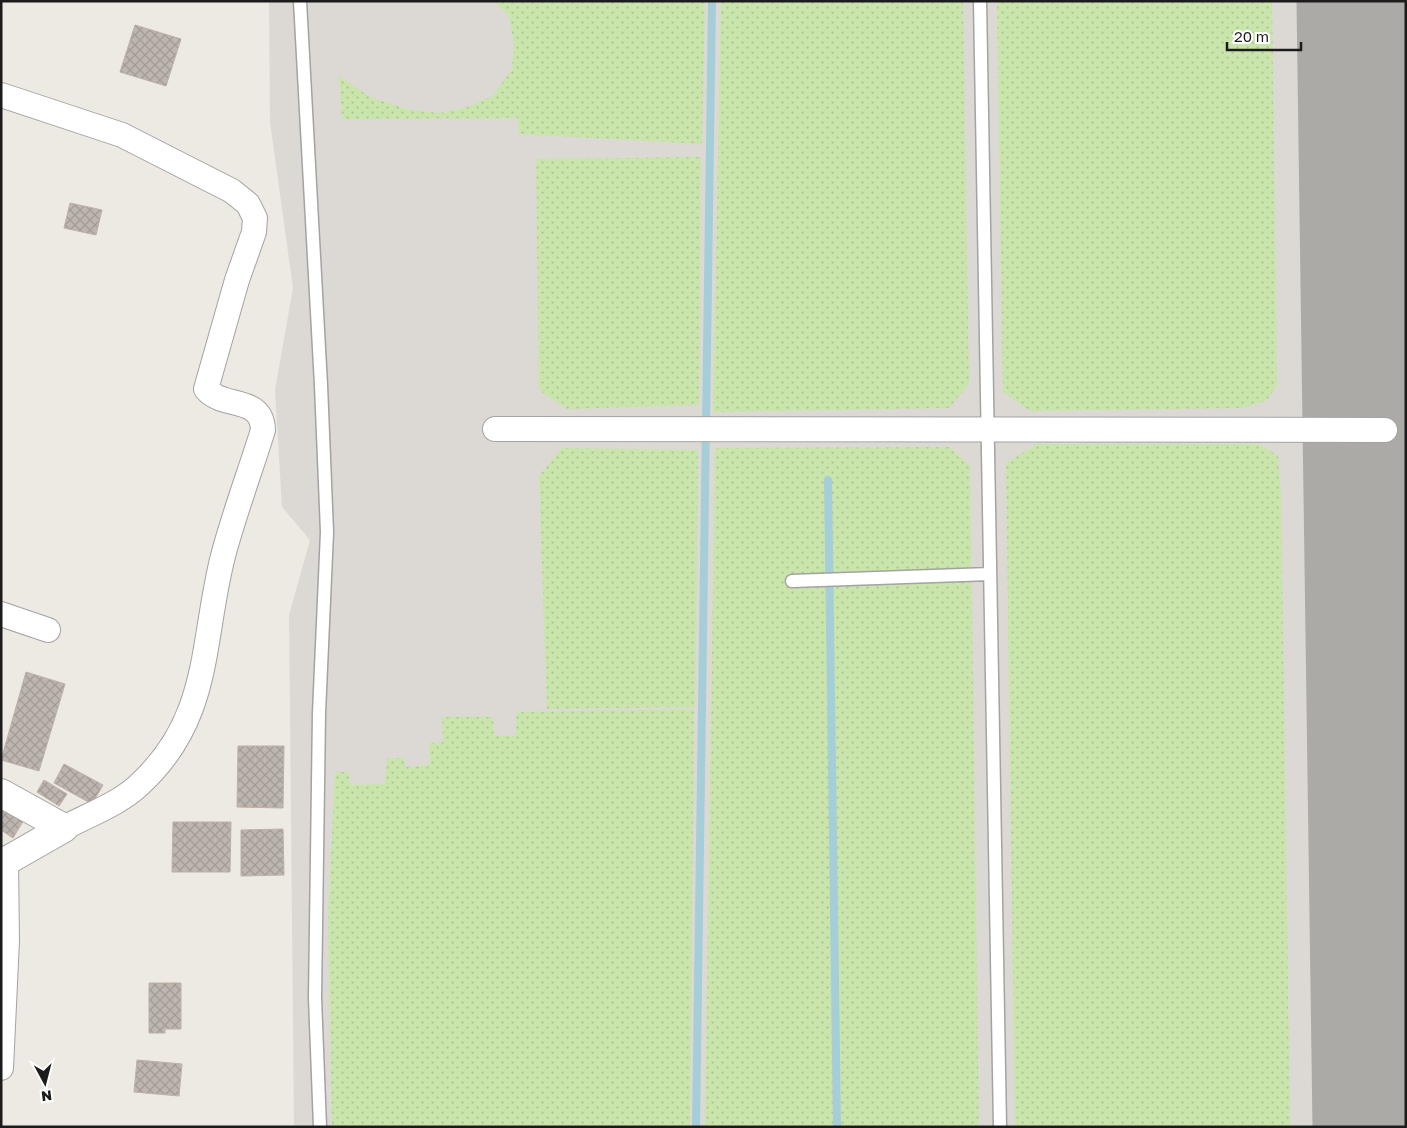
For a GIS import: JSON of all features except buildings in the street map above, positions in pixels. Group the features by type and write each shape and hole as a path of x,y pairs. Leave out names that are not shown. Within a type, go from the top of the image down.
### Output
{"street":[{"path":"1,95 122,135 232,191 248,204 255,218 254,232 237,280 206,389 211,396 243,403 259,415 263,421 263,430 223,557 202,671 187,721 166,756 138,786 122,798 64,828 4,863 7,941 1,1068"},
{"path":"495,429 987,428 1385,430"},
{"path":"1,614 48,630"},
{"path":"1,793 64,828"}],"lane":[{"path":"300,1 327,532 319,714 315,998 320,1127"},
{"path":"980,1 1000,1127"},
{"path":"792,581 990,574"}],"shaded area":[{"path":"269,1 1406,1 1406,1127 294,1127 289,615 310,540 282,507 275,390 293,288 270,122"}],"green space":[{"path":"493,1 705,1 702,144 519,134 518,118 342,119 339,76 370,97 410,110 440,113 465,108 493,96 512,69 514,44 509,16"},
{"path":"721,1 963,1 969,384 949,408 713,412"},
{"path":"997,1 1272,1 1277,386 1266,401 1243,408 1030,411 1003,392"},
{"path":"701,157 699,405 567,409 539,390 536,159"},
{"path":"1037,444 1259,444 1278,456 1281,493 1290,1127 1015,1127 1006,463"},
{"path":"949,447 970,466 979,1127 705,1127 715,448"},
{"path":"562,448 698,450 695,707 547,709 539,476"},
{"path":"694,709 690,1127 332,1127 328,916 335,772 349,772 350,785 385,784 387,758 404,758 405,767 430,765 429,743 443,742 442,717 493,717 494,736 516,736 516,712"}],"waterway":[{"path":"696,1127 712,1"},
{"path":"828,480 837,1127"}],"runway":[{"path":"1379,1 1395,1127"}]}
